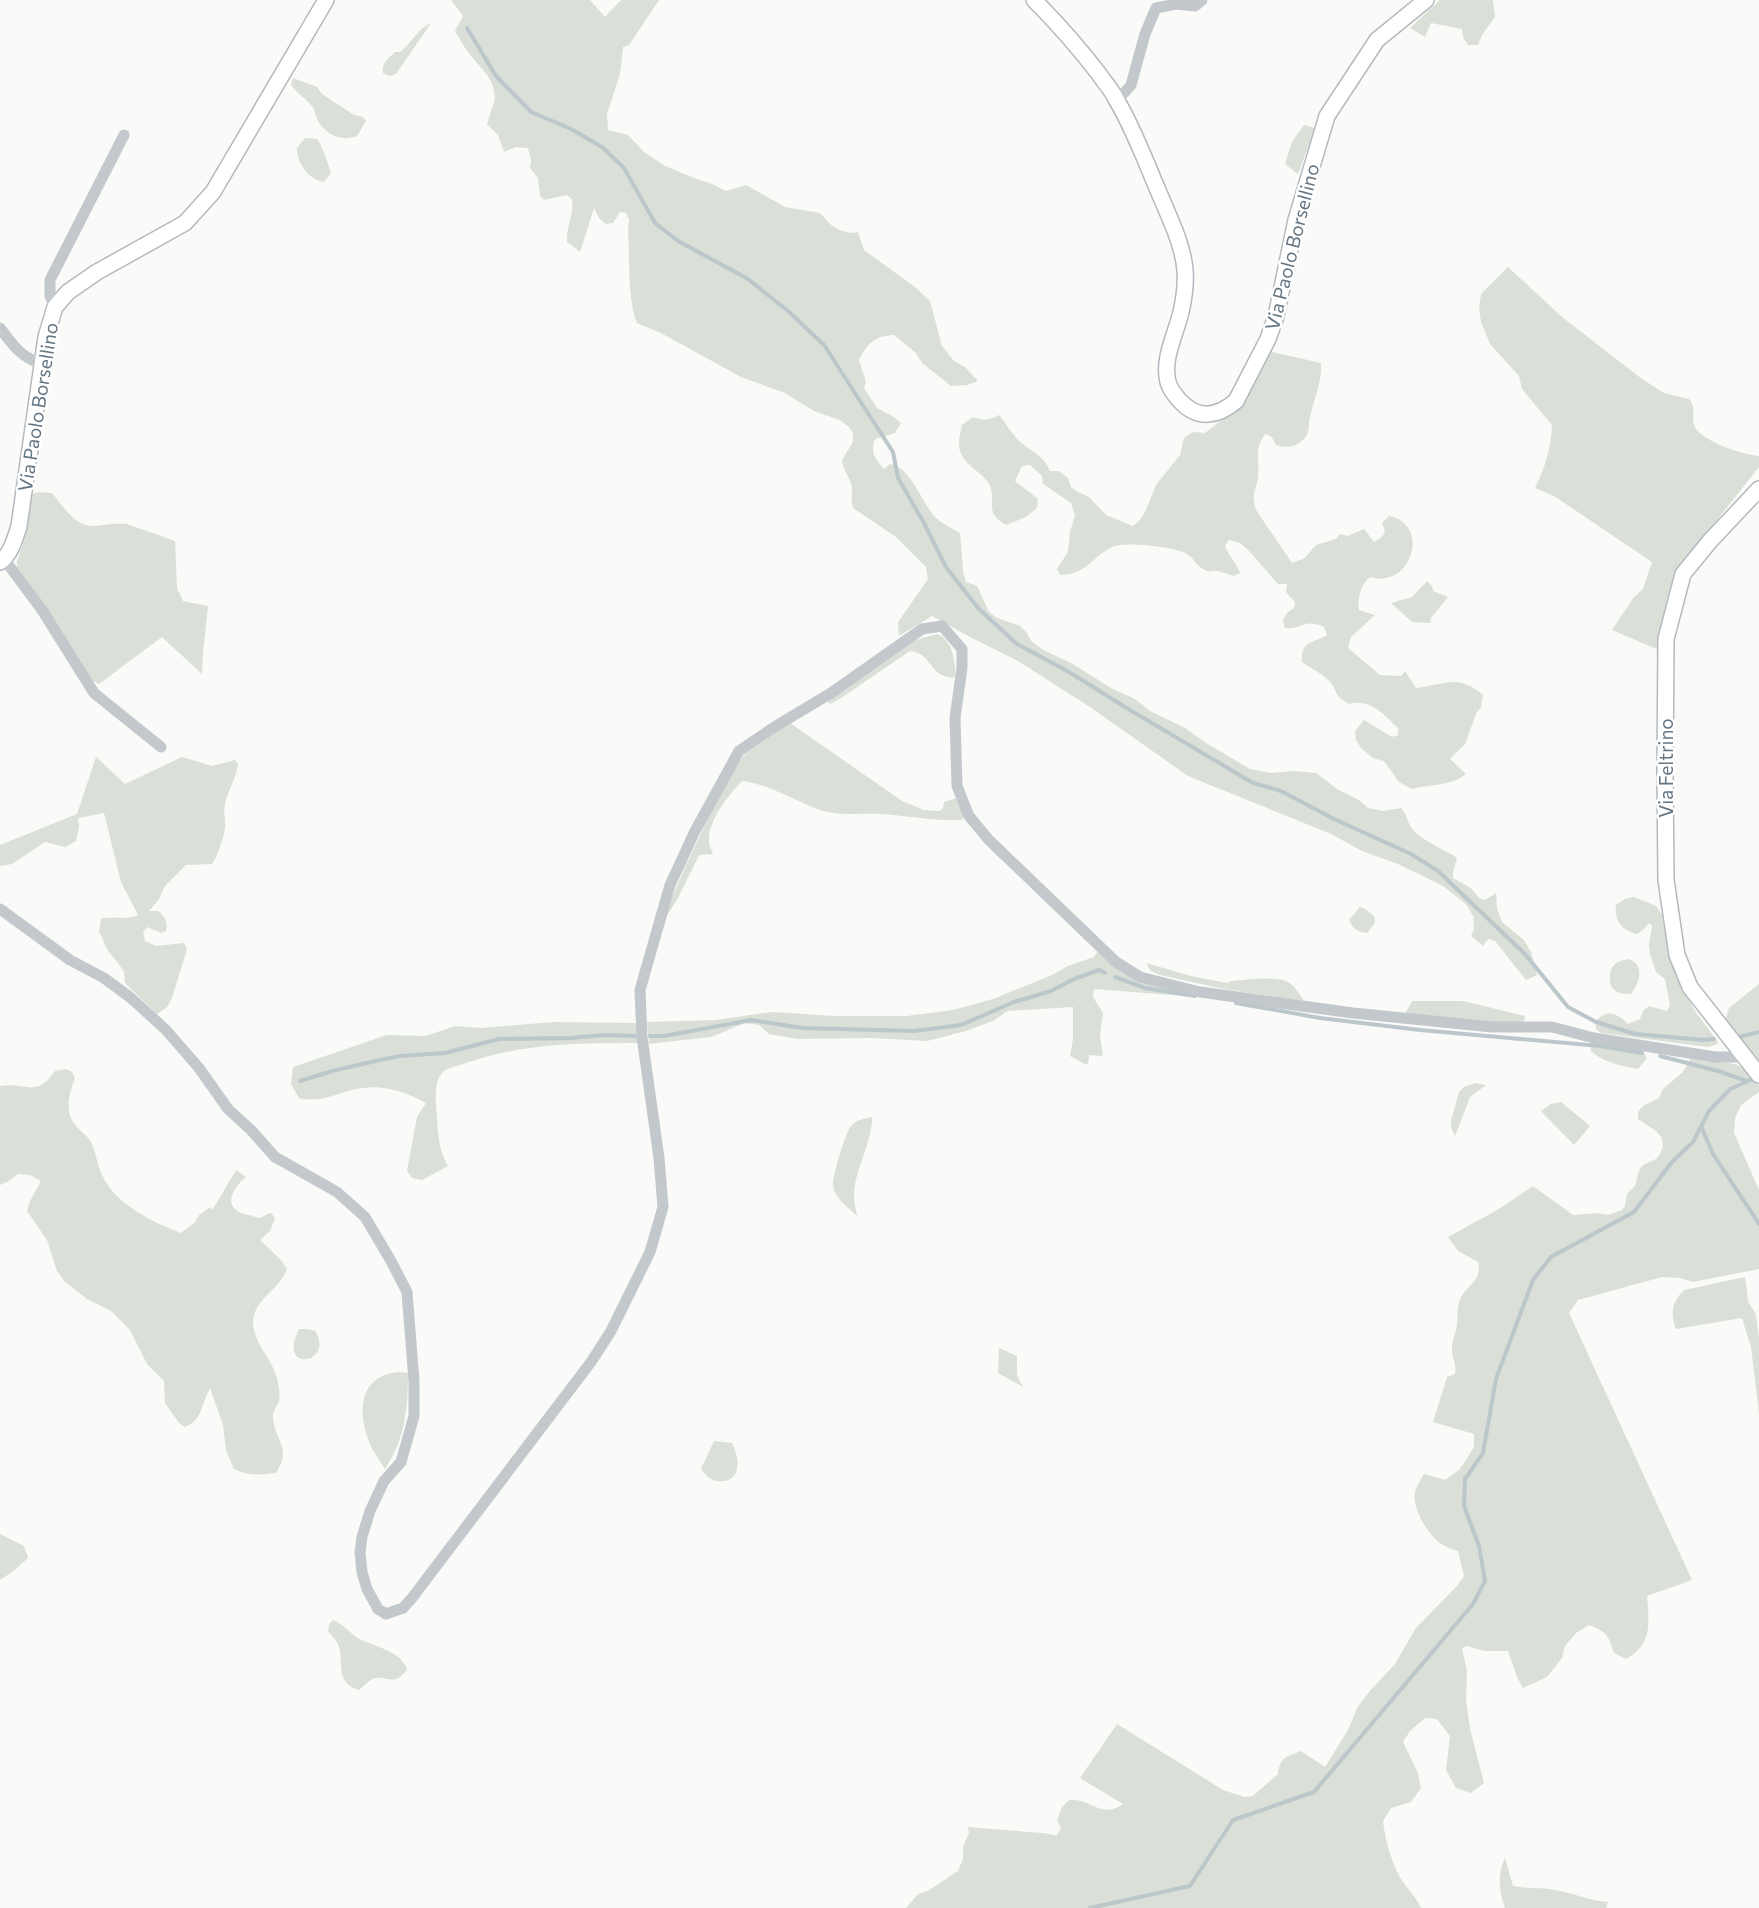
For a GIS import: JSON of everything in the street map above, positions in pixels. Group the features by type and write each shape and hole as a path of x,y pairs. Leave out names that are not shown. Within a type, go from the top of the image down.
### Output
{"street":[{"name":"Via Paolo Borsellino","path":"2,560 14,544 19,526 46,337 55,307 68,292 97,272 184,223 200,208 213,192 326,0"},
{"name":"Via Paolo Borsellino","path":"1034,0 1050,15 1088,60 1116,98 1135,137 1172,224 1185,270 1181,311 1168,357 1168,382 1172,392 1186,406 1194,412 1205,415 1217,413 1236,401 1268,339 1278,309 1296,220 1327,116 1378,40 1426,0"},
{"path":"1116,98 1126,92 1131,85 1145,34 1156,8 1176,4 1196,6 1202,0"},
{"path":"55,307 50,296 50,280 124,135"},
{"path":"0,328 20,354 31,361 42,364"},
{"name":"Via Feltrino","path":"1759,489 1710,541 1683,574 1666,639 1666,880 1678,955 1690,987 1759,1075"},
{"path":"2,560 42,610 94,693 161,747"},
{"path":"0,909 70,960 104,978 145,1011 166,1030 199,1068 228,1109 251,1130 275,1157 337,1192 365,1217 391,1261 407,1292 414,1381 414,1416 401,1462 384,1481 370,1511 362,1537 360,1553 366,1589 378,1609 386,1614 403,1608 412,1598 591,1362 615,1323 650,1252 663,1207 659,1158 642,1037 640,990 670,885 694,833 717,790 739,751 839,688 922,629 942,626 962,649 962,668 955,718 957,786 969,816 989,840 1116,962 1140,976 1200,992 1353,1013 1492,1027 1552,1027 1594,1038 1715,1057 1744,1057"}],"shaded area":[{"path":"451,0 590,0 605,17 621,0 659,0 629,45 623,47 620,74 607,114 608,130 628,135 644,152 665,166 699,180 726,191 746,185 785,207 820,213 831,225 842,231 858,232 864,250 915,287 930,301 942,346 954,361 966,368 978,381 967,385 951,386 922,363 916,353 894,335 876,339 868,345 859,360 866,382 864,388 877,408 901,423 895,433 875,439 873,452 884,469 890,464 897,466 903,471 915,485 934,516 960,533 963,571 966,582 977,586 989,612 997,618 1020,626 1027,633 1031,641 1045,651 1071,663 1111,688 1135,699 1150,711 1185,728 1250,769 1271,773 1294,771 1316,773 1337,789 1359,800 1368,808 1383,811 1401,808 1415,832 1457,858 1453,878 1471,888 1479,898 1485,900 1496,893 1497,909 1502,922 1524,940 1531,952 1537,975 1526,980 1495,941 1488,939 1483,946 1471,936 1474,929 1473,916 1466,904 1443,886 1398,864 1362,851 1331,834 1188,776 1090,707 1018,661 932,616 899,636 898,622 928,579 926,567 896,537 853,508 852,487 842,460 853,442 853,433 849,427 840,420 814,411 785,393 741,377 661,333 637,323 630,290 629,220 626,213 620,212 613,223 606,224 599,218 594,208 580,252 567,242 572,199 567,195 544,200 540,196 538,178 530,168 531,160 528,148 516,147 504,152 498,135 487,124 495,99 493,86 488,76 467,51 455,31 463,16"},
{"path":"1440,0 1493,0 1495,17 1482,35 1478,45 1468,45 1463,37 1462,29 1431,23 1425,37 1410,28"},
{"path":"431,23 396,74 390,76 383,73 383,66 388,59 395,52 400,52 422,29"},
{"path":"293,78 317,87 322,94 354,115 363,117 366,121 357,136 346,138 334,136 320,125 312,107 291,85"},
{"path":"1304,125 1318,129 1308,147 1298,174 1285,164 1292,142"},
{"path":"305,138 317,139 323,150 331,173 324,182 313,178 304,170 301,164 297,148"},
{"path":"1508,267 1562,317 1642,379 1664,393 1689,399 1693,406 1694,425 1704,436 1733,450 1759,456 1759,467 1687,558 1661,651 1612,630 1634,597 1643,589 1652,562 1554,496 1535,488 1547,458 1552,425 1522,389 1519,376 1490,344 1481,322 1479,309 1481,294"},
{"path":"1268,351 1321,363 1321,370 1306,437 1298,444 1287,447 1276,445 1272,437 1265,434 1261,440 1258,450 1258,476 1254,495 1256,510 1292,563 1305,558 1316,545 1336,539 1340,534 1348,536 1364,529 1374,542 1382,537 1385,531 1382,523 1389,516 1402,521 1410,531 1413,542 1411,554 1406,565 1397,574 1385,578 1370,577 1362,587 1359,596 1359,610 1375,615 1351,637 1348,648 1380,675 1401,676 1405,671 1416,688 1458,682 1474,688 1483,695 1481,707 1476,714 1465,744 1450,759 1466,774 1454,781 1412,789 1399,782 1384,761 1373,758 1361,748 1356,740 1355,731 1364,720 1392,737 1398,735 1398,728 1382,713 1364,703 1349,704 1344,701 1326,678 1302,662 1305,647 1327,635 1324,627 1307,624 1285,628 1283,620 1287,613 1294,608 1295,602 1286,592 1287,584 1278,584 1240,543 1229,540 1225,546 1240,573 1233,576 1218,571 1204,570 1190,556 1181,551 1150,546 1127,545 1112,547 1083,569 1060,575 1057,569 1068,552 1070,532 1075,515 1071,503 1043,484 1042,476 1030,465 1022,466 1015,481 1038,499 1037,508 1026,517 1006,525 992,511 992,496 989,484 983,476 967,463 959,448 962,425 973,417 986,419 999,415 1016,438 1040,457 1050,471 1059,471 1068,478 1071,487 1089,497 1106,515 1133,526 1140,520 1146,510 1156,485 1180,455 1184,438 1193,432 1205,433 1240,405"},
{"path":"39,492 52,493 69,514 85,525 127,524 175,541 177,588 183,601 208,606 202,674 162,637 99,684 93,681 17,568 32,494"},
{"path":"1427,581 1432,586 1433,591 1448,597 1431,618 1430,623 1412,622 1391,603 1412,597"},
{"path":"937,634 943,637 950,646 954,658 956,676 953,678 940,674 921,654 910,651 841,698 830,704 826,700 912,641"},
{"path":"790,723 902,801 924,810 940,811 943,808 944,802 957,798 964,815 962,820 882,814 831,813 814,808 763,786 742,781 725,801 711,826 709,843 713,854 699,855 678,898 659,928 686,865 732,772 745,754"},
{"path":"96,757 125,784 182,757 212,766 235,760 238,764 225,804 223,836 214,861 212,864 186,865 165,886 159,899 149,911 158,911 164,917 167,928 166,931 161,933 147,927 143,932 145,941 156,946 184,943 187,949 172,998 167,1007 157,1014 125,983 124,971 107,949 99,931 101,919 129,918 138,915 121,882 104,813 78,818 79,827 76,841 65,847 45,842 12,864 0,866 0,845 77,814"},
{"path":"1634,897 1656,906 1662,915 1667,946 1677,975 1695,1011 1718,1042 1716,1045 1708,1047 1601,1033 1596,1029 1595,1022 1604,1015 1616,1015 1628,1024 1640,1019 1643,1011 1649,1006 1667,1011 1670,1005 1665,979 1656,972 1650,954 1649,945 1652,926 1649,923 1637,934 1632,933 1623,928 1616,916 1616,905 1625,899"},
{"path":"1360,907 1374,916 1375,923 1367,933 1356,930 1349,920"},
{"path":"1099,949 1147,984 1197,997 1094,989 1093,997 1103,1013 1100,1036 1103,1056 1089,1055 1088,1064 1070,1056 1073,1039 1073,1007 1007,1011 995,1020 966,1031 927,1041 872,1038 797,1039 769,1034 759,1025 745,1023 711,1037 649,1044 647,1022 715,1020 772,1012 834,1016 907,1016 953,1010 993,999 1052,975 1068,966 1094,957"},
{"path":"1629,959 1634,962 1639,970 1639,979 1631,994 1622,994 1615,991 1611,985 1610,972 1616,964"},
{"path":"1146,963 1191,976 1227,983 1251,979 1286,981 1291,984 1304,1001 1224,989 1160,975 1151,971"},
{"path":"1759,984 1759,1066 1724,1023 1729,1008"},
{"path":"1412,1001 1463,1001 1525,1016 1524,1021 1507,1024 1405,1014"},
{"path":"554,1022 637,1023 639,1043 552,1045 509,1051 447,1069 439,1077 436,1088 436,1101 439,1143 448,1166 422,1180 412,1178 407,1171 417,1117 426,1103 399,1091 372,1087 313,1100 299,1098 291,1084 293,1067 387,1035 426,1036 455,1026 481,1028"},
{"path":"1590,1042 1643,1052 1647,1058 1638,1069 1619,1065 1606,1061 1596,1055 1591,1051"},
{"path":"1690,1059 1735,1064 1744,1070 1759,1086 1759,1092 1741,1105 1735,1118 1734,1133 1759,1190 1759,1269 1693,1282 1680,1278 1662,1277 1578,1300 1569,1313 1692,1580 1647,1596 1648,1624 1645,1640 1635,1653 1626,1659 1614,1653 1608,1638 1603,1632 1589,1625 1576,1633 1565,1646 1562,1658 1547,1677 1523,1688 1508,1651 1484,1651 1467,1646 1462,1648 1467,1671 1466,1700 1470,1729 1484,1783 1471,1793 1456,1788 1446,1770 1450,1736 1437,1719 1425,1718 1410,1731 1403,1742 1418,1773 1421,1788 1411,1802 1391,1808 1383,1821 1392,1860 1403,1882 1421,1908 906,1908 918,1894 928,1891 958,1871 963,1859 963,1847 969,1833 968,1827 1057,1835 1061,1828 1057,1820 1062,1807 1069,1800 1077,1800 1108,1810 1123,1804 1080,1778 1117,1724 1223,1790 1244,1797 1253,1796 1278,1774 1280,1764 1285,1758 1301,1751 1325,1767 1348,1730 1357,1708 1395,1664 1416,1628 1457,1586 1464,1576 1458,1551 1442,1544 1430,1533 1421,1520 1415,1499 1416,1489 1424,1474 1445,1480 1459,1470 1474,1447 1474,1434 1433,1422 1447,1377 1455,1374 1452,1348 1459,1302 1465,1291 1476,1279 1479,1269 1478,1262 1458,1251 1448,1237 1499,1209 1533,1186 1573,1215 1597,1213 1608,1215 1622,1210 1625,1206 1627,1194 1635,1186 1639,1170 1643,1165 1656,1159 1663,1147 1662,1138 1656,1131 1638,1119 1638,1112 1643,1106 1659,1098 1663,1089 1683,1072"},
{"path":"66,1069 72,1072 75,1078 69,1097 70,1117 91,1142 100,1171 108,1185 116,1195 136,1211 181,1233 195,1222 199,1215 209,1208 213,1209 236,1170 246,1177 233,1193 231,1199 234,1208 259,1218 271,1213 275,1218 270,1231 260,1240 281,1260 287,1269 279,1283 257,1307 253,1323 256,1337 273,1368 279,1388 279,1401 273,1417 282,1446 283,1457 276,1473 255,1474 234,1469 226,1450 223,1425 210,1388 195,1420 185,1427 179,1423 165,1403 164,1381 147,1364 130,1330 111,1311 87,1299 65,1282 57,1271 47,1240 27,1211 30,1201 41,1181 30,1175 18,1174 0,1185 0,1086 36,1087 48,1080 55,1071"},
{"path":"1475,1083 1486,1085 1470,1097 1455,1136 1451,1128 1451,1121 1459,1092 1464,1087"},
{"path":"1561,1102 1590,1126 1574,1145 1541,1111 1551,1104"},
{"path":"872,1117 869,1137 855,1187 854,1199 857,1216 836,1195 833,1186 834,1175 839,1156 851,1126 858,1121"},
{"path":"1745,1277 1748,1301 1756,1315 1759,1339 1759,1414 1751,1347 1742,1318 1676,1329 1673,1318 1673,1308 1684,1290"},
{"path":"299,1329 315,1331 319,1342 318,1351 313,1357 299,1358 295,1353 294,1344"},
{"path":"999,1348 1017,1356 1017,1375 1023,1387 998,1373"},
{"path":"408,1373 406,1411 401,1435 392,1458 385,1469 368,1439 363,1416 363,1405 365,1395 377,1379 386,1374"},
{"path":"714,1441 732,1443 738,1465 735,1475 731,1479 716,1481 706,1475 701,1469"},
{"path":"0,1534 24,1546 28,1558 0,1580"},
{"path":"333,1620 361,1640 391,1652 403,1662 407,1669 399,1678 392,1680 375,1678 359,1690 347,1684 342,1675 338,1645 328,1631 329,1624"},
{"path":"1505,1858 1513,1886 1562,1891 1608,1902 1606,1908 1505,1908 1501,1896 1500,1883 1502,1864"}],"waterway":[{"path":"467,28 496,76 531,112 571,129 602,147 624,168 655,223 678,241 748,279 788,311 824,345 893,452 898,478 924,523 946,567 978,608 1017,644 1069,672 1253,783 1281,791 1334,819 1411,854 1438,871 1525,954 1568,1007 1596,1022 1635,1034 1704,1040 1714,1039"},
{"path":"650,1036 664,1036 751,1020 803,1028 914,1031 961,1025 1014,1002 1051,991 1074,979 1099,970 1105,973"},
{"path":"1115,977 1145,988 1195,996"},
{"path":"1236,1003 1320,1018 1420,1030 1600,1046 1642,1053"},
{"path":"1739,1037 1759,1032"},
{"path":"300,1081 380,1060 400,1056 445,1053 499,1039 571,1038 603,1035 638,1036"},
{"path":"1660,1056 1718,1071 1747,1081"},
{"path":"1090,1908 1190,1886 1233,1820 1314,1792 1473,1604 1485,1581 1479,1546 1464,1506 1465,1479 1483,1453 1496,1379 1533,1280 1551,1257 1634,1212 1672,1162 1693,1142 1709,1111 1730,1089 1757,1077"},
{"path":"1701,1126 1713,1154 1759,1224"}]}
